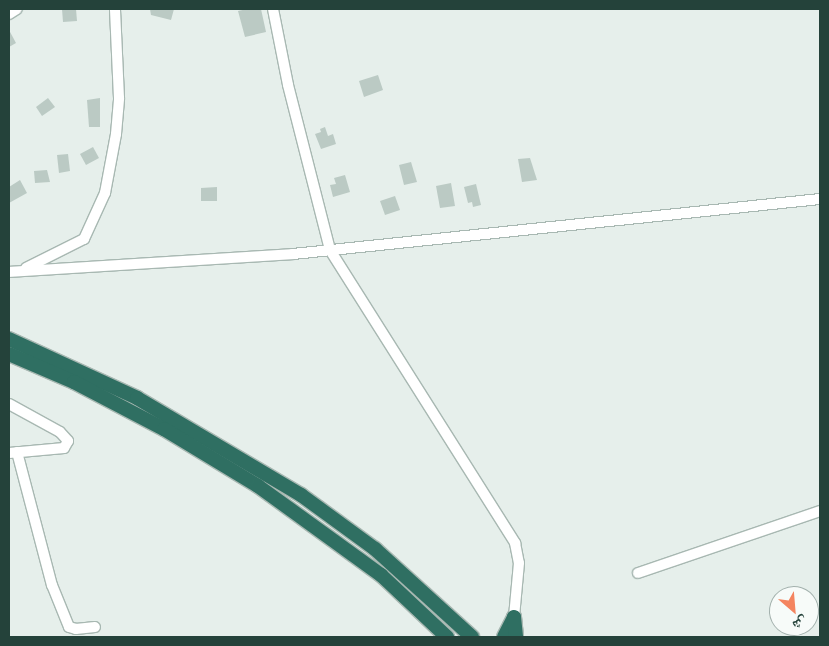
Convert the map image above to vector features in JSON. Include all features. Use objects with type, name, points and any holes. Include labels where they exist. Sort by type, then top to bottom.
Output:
[{"type":"highway","points":[[9,339],[137,398],[301,494],[376,549],[472,637]]},
{"type":"highway","points":[[9,354],[74,382],[156,424],[258,486],[381,575],[447,637]]},
{"type":"highway","points":[[504,637],[514,617]]},
{"type":"highway","points":[[514,617],[516,637]]},
{"type":"highway","points":[[459,625],[482,637]]},
{"type":"street","points":[[9,14],[17,9]]},
{"type":"street","points":[[22,270],[84,239],[105,193],[116,134],[118,98],[115,9]]},
{"type":"street","points":[[273,9],[288,85],[330,250],[515,543],[519,562],[514,617]]},
{"type":"street","points":[[9,272],[293,254],[820,199]]},
{"type":"street","points":[[9,404],[60,432],[68,441],[64,448],[13,453],[52,585],[69,627],[76,629],[95,627]]},
{"type":"street","points":[[638,573],[820,511]]},
{"type":"building","points":[[62,9],[76,9],[77,21],[63,22]]},
{"type":"building","points":[[150,9],[174,9],[171,20],[151,15]]},
{"type":"building","points":[[261,9],[266,32],[245,37],[238,11]]},
{"type":"building","points":[[9,30],[16,43],[9,47]]},
{"type":"building","points":[[378,75],[383,90],[364,97],[359,81]]},
{"type":"building","points":[[48,98],[55,107],[42,116],[36,107]]},
{"type":"building","points":[[100,98],[100,127],[89,127],[87,100]]},
{"type":"building","points":[[325,127],[328,136],[333,134],[336,144],[321,149],[315,134],[321,132],[320,129]]},
{"type":"building","points":[[93,147],[99,158],[86,165],[80,154]]},
{"type":"building","points":[[68,154],[70,171],[59,173],[57,155]]},
{"type":"building","points":[[530,158],[537,180],[522,182],[518,159]]},
{"type":"building","points":[[411,162],[417,182],[404,185],[399,165]]},
{"type":"building","points":[[47,170],[50,182],[35,183],[34,171]]},
{"type":"building","points":[[345,175],[350,192],[333,197],[330,185],[336,184],[334,178]]},
{"type":"building","points":[[20,180],[27,193],[9,203],[9,187]]},
{"type":"building","points":[[451,183],[455,206],[440,208],[436,186]]},
{"type":"building","points":[[476,184],[481,205],[473,207],[472,202],[468,203],[464,187]]},
{"type":"building","points":[[217,187],[217,201],[201,201],[201,188]]},
{"type":"building","points":[[395,196],[400,210],[385,215],[380,201]]}]
